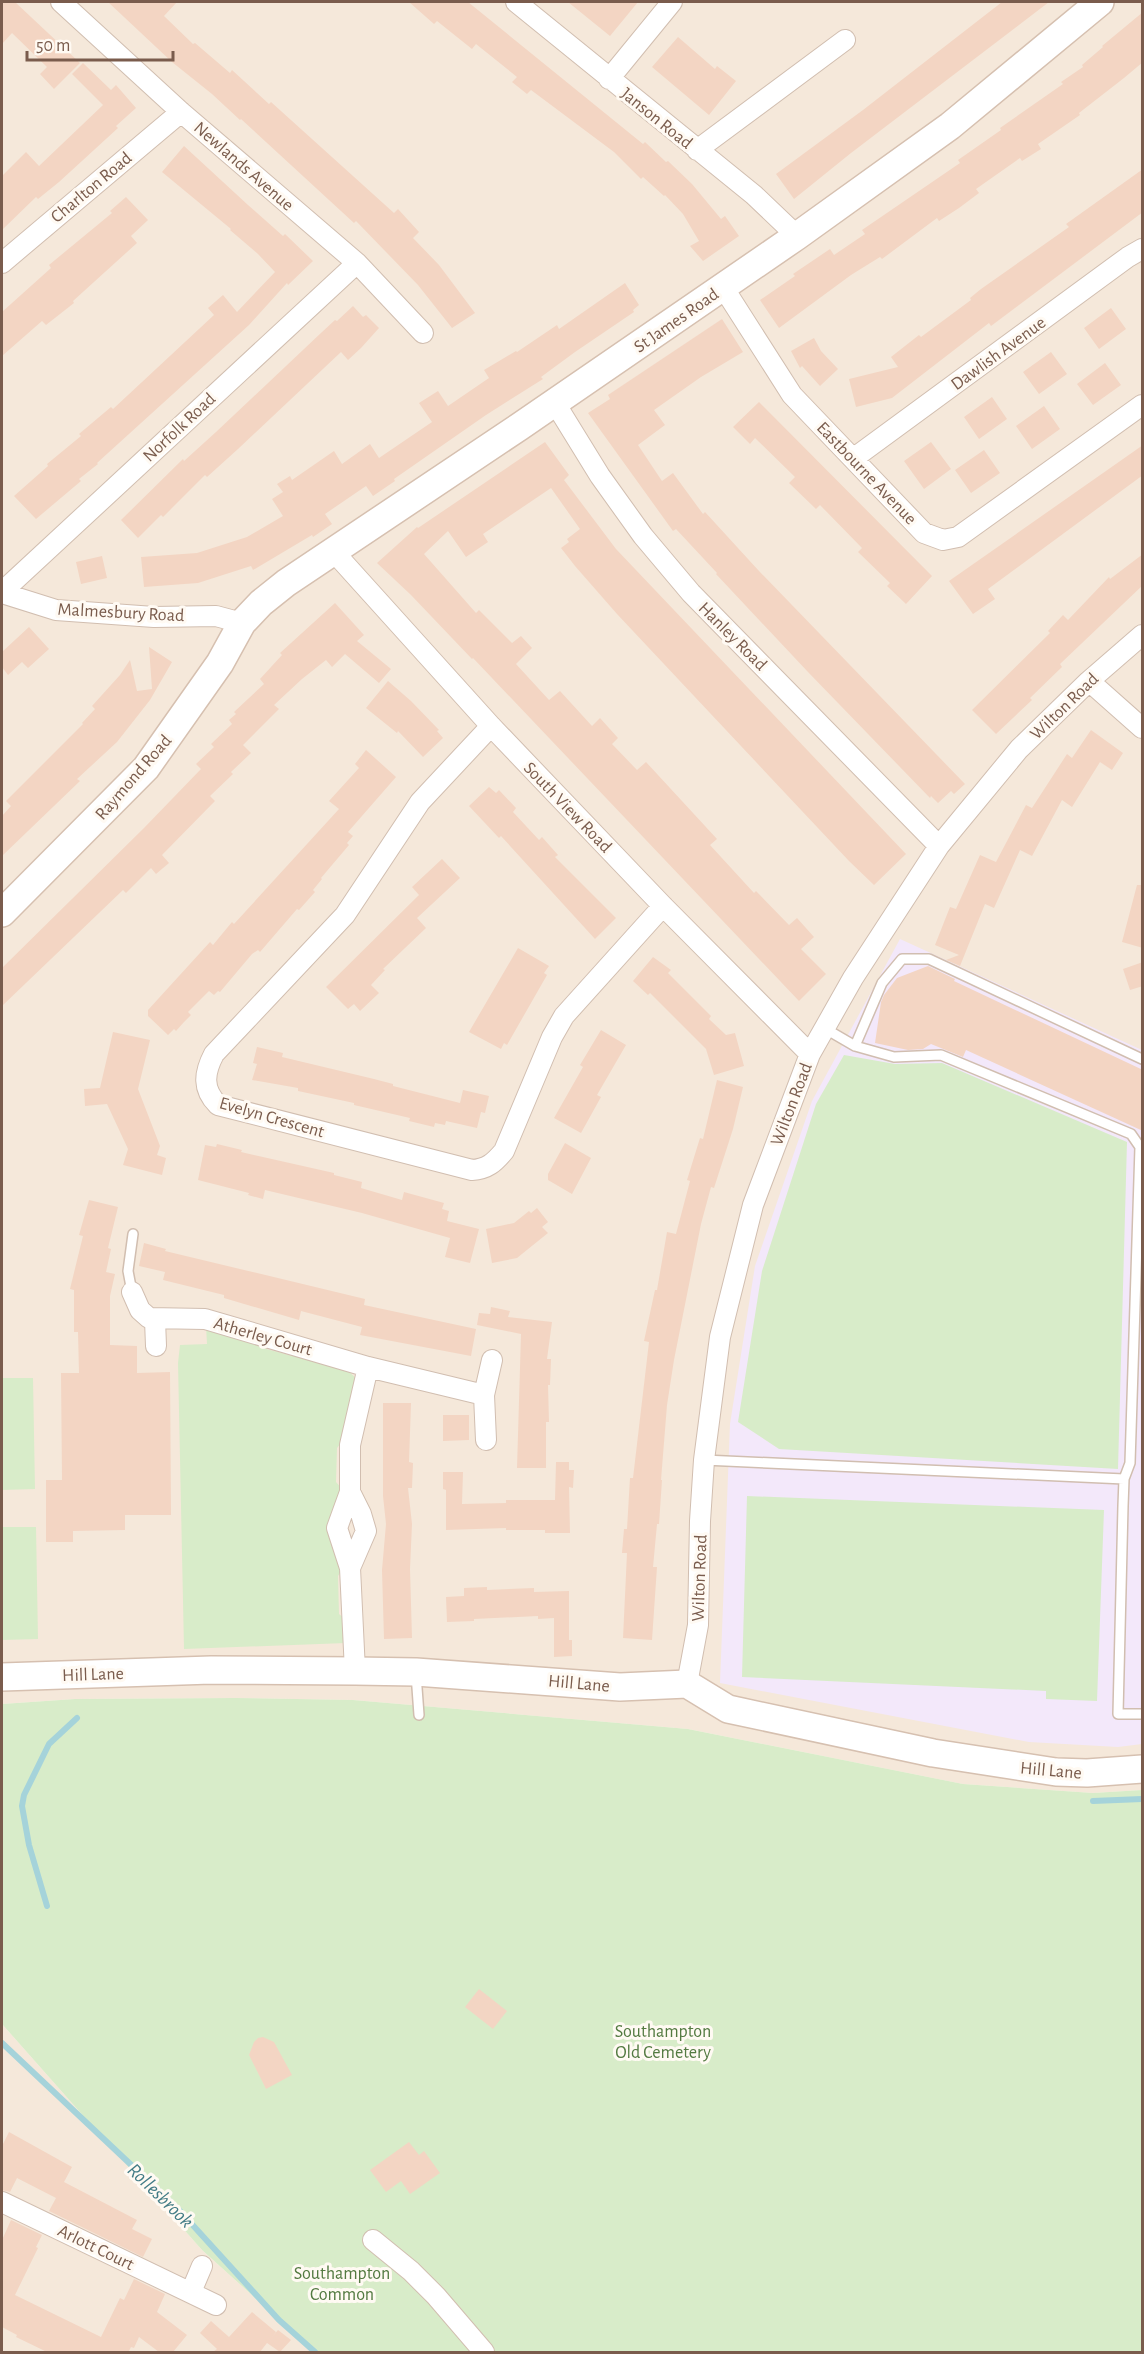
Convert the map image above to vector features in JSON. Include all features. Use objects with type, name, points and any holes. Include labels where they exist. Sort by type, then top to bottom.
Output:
[{"type":"street","name":"Newlands Avenue","points":[[61,2],[181,112],[357,262],[423,333]]},
{"type":"street","name":"Janson Road","points":[[516,2],[754,195],[797,236]]},
{"type":"street","points":[[609,79],[672,2]]},
{"type":"street","name":"St James Road","points":[[242,623],[261,603],[286,583],[723,287],[950,126],[1100,2]]},
{"type":"street","points":[[698,150],[845,40]]},
{"type":"street","name":"Charlton Road","points":[[2,263],[181,112]]},
{"type":"street","name":"Dawlish Avenue","points":[[854,458],[1128,257],[1143,249]]},
{"type":"street","name":"Norfolk Road","points":[[2,592],[357,262]]},
{"type":"street","name":"Eastbourne Avenue","points":[[723,287],[792,395],[924,533],[943,540],[958,537],[1143,405]]},
{"type":"street","name":"Hanley Road","points":[[555,402],[600,476],[637,528],[691,593],[939,846]]},
{"type":"street","name":"South View Road","points":[[334,552],[491,726],[663,906],[810,1054]]},
{"type":"street","name":"Malmesbury Road","points":[[2,592],[56,610],[154,617],[209,616],[242,623]]},
{"type":"street","name":"Raymond Road","points":[[2,913],[146,768],[220,663],[242,623]]},
{"type":"street","name":"Wilton Road","points":[[687,1684],[698,1625],[704,1460],[720,1337],[753,1205],[810,1054],[853,978],[939,846],[1019,749],[1089,681],[1143,635]]},
{"type":"street","points":[[1089,681],[1143,728]]},
{"type":"street","name":"Evelyn Crescent","points":[[491,726],[420,802],[345,915],[214,1054],[208,1066],[205,1082],[209,1096],[218,1105],[472,1170],[484,1169],[495,1162],[504,1151],[552,1037],[564,1016],[663,906]]},
{"type":"street","points":[[132,1292],[140,1310],[155,1320],[156,1346]]},
{"type":"street","name":"Atherley Court","points":[[155,1320],[205,1319],[368,1367],[484,1395]]},
{"type":"street","points":[[486,1440],[484,1395],[492,1360]]},
{"type":"street","points":[[355,1671],[350,1568],[337,1528],[350,1492],[350,1445],[368,1367]]},
{"type":"street","points":[[350,1492],[361,1514],[366,1531],[350,1568]]},
{"type":"street","name":"Hill Lane","points":[[2,1677],[211,1670],[355,1671],[416,1672],[620,1687],[687,1684],[714,1702],[749,1715],[933,1753],[1056,1772],[1087,1773],[1143,1769]]},
{"type":"street","name":"Arlott Court","points":[[2,2202],[216,2305]]},
{"type":"street","points":[[373,2240],[428,2287],[484,2352]]},
{"type":"street","points":[[190,2292],[202,2266]]},
{"type":"lane","points":[[855,1046],[882,983],[902,959],[929,959],[1143,1059]]},
{"type":"lane","points":[[824,1028],[855,1046],[894,1057],[941,1055],[1131,1134],[1140,1147],[1130,1463],[1124,1479],[1118,1714],[1143,1714]]},
{"type":"lane","points":[[132,1292],[128,1271],[133,1234]]},
{"type":"lane","points":[[704,1460],[1124,1479]]},
{"type":"lane","points":[[416,1672],[419,1715]]},
{"type":"shaded area","points":[[2,2],[1142,2],[1142,1790],[1093,1793],[963,1784],[688,1729],[353,1700],[75,1699],[2,1704]]},
{"type":"shaded area","points":[[900,939],[1142,1050],[1142,1744],[1118,1747],[1029,1742],[720,1683],[730,1424],[755,1266],[812,1101]]},
{"type":"shaded area","points":[[2,2024],[202,2250],[315,2352],[2,2352]]},
{"type":"green space","points":[[844,1055],[895,1064],[942,1063],[1127,1142],[1118,1469],[779,1449],[738,1422],[762,1271],[816,1104]]},
{"type":"green space","points":[[206,1326],[253,1338],[259,1347],[292,1356],[302,1353],[348,1371],[356,1378],[345,1438],[337,1448],[336,1482],[344,1491],[345,1565],[338,1576],[339,1614],[345,1619],[346,1643],[184,1649],[178,1363],[180,1345],[207,1344]]},
{"type":"green space","points":[[2,1378],[33,1378],[35,1489],[2,1490]]},
{"type":"green space","points":[[747,1496],[1104,1510],[1097,1701],[1046,1699],[1046,1691],[742,1677]]},
{"type":"green space","points":[[2,1527],[36,1527],[38,1639],[2,1640]]},
{"type":"green space","name":"Southampton Old Cemetery","points":[[75,1699],[353,1700],[688,1729],[963,1784],[1093,1793],[1142,1790],[1142,2352],[315,2352],[202,2250],[2,2024],[2,1704]]},
{"type":"building","points":[[2,2],[15,2],[80,63],[54,89],[40,74],[47,67],[12,33],[2,44]]},
{"type":"building","points":[[108,2],[177,2],[164,16],[193,44],[195,43],[230,73],[232,70],[269,104],[271,102],[394,213],[398,209],[419,232],[413,238],[439,265],[475,313],[452,328],[418,285],[356,221],[354,223],[241,119],[172,62]]},
{"type":"building","points":[[409,2],[468,2],[643,144],[645,142],[666,162],[668,161],[692,184],[721,219],[725,216],[739,236],[703,261],[690,246],[699,241],[683,214],[665,195],[643,177],[641,179],[614,152],[531,90],[527,94],[512,82],[517,77],[476,44],[472,49],[437,21],[434,24]]},
{"type":"building","points":[[568,2],[638,2],[610,36]]},
{"type":"building","points":[[1002,2],[1049,2],[794,199],[776,174]]},
{"type":"building","points":[[1143,12],[1143,62],[1079,113],[1080,115],[1038,144],[1041,149],[1022,161],[1020,158],[976,189],[979,193],[959,208],[939,221],[937,218],[882,259],[880,257],[851,275],[779,328],[760,300],[830,249],[834,255],[865,234],[862,230],[960,163],[958,160],[1063,84],[1061,82],[1083,67],[1082,65],[1102,46]]},
{"type":"building","points":[[678,37],[715,69],[717,66],[736,81],[709,115],[652,67]]},
{"type":"building","points":[[83,63],[111,90],[116,85],[136,108],[116,126],[118,128],[59,182],[38,199],[36,197],[2,230],[2,176],[26,152],[39,166],[103,105],[72,74]]},
{"type":"building","points":[[184,146],[313,261],[288,285],[287,283],[249,325],[79,479],[81,481],[36,519],[14,496],[48,466],[47,464],[81,436],[79,434],[111,407],[113,409],[214,315],[208,308],[223,295],[237,312],[275,272],[231,229],[162,172]]},
{"type":"building","points":[[1143,169],[1143,212],[991,326],[989,323],[892,398],[856,407],[849,379],[898,367],[891,357],[971,300],[970,298],[981,289],[1069,227],[1066,224]]},
{"type":"building","points":[[126,197],[148,220],[131,236],[137,243],[73,301],[74,303],[46,325],[42,321],[2,356],[2,312],[51,268],[49,265],[112,213],[110,211]]},
{"type":"building","points":[[625,283],[639,305],[633,310],[634,312],[541,377],[543,379],[486,415],[373,496],[366,486],[325,514],[332,524],[313,537],[312,535],[253,570],[251,566],[198,583],[144,587],[141,557],[197,553],[247,537],[283,516],[272,499],[283,492],[277,484],[290,476],[292,480],[334,451],[342,464],[370,444],[379,458],[432,422],[419,403],[438,391],[448,406],[489,378],[484,370],[517,352],[557,325],[559,329]]},
{"type":"building","points":[[353,306],[363,317],[366,315],[379,328],[361,348],[348,360],[341,352],[238,449],[207,477],[205,475],[163,517],[161,515],[138,538],[121,520],[183,459],[184,461],[335,320],[337,321]]},
{"type":"building","points":[[1111,308],[1126,329],[1099,349],[1084,328]]},
{"type":"building","points":[[722,319],[743,352],[701,377],[654,410],[665,425],[638,445],[662,481],[673,473],[703,514],[705,512],[965,784],[954,794],[951,791],[938,803],[931,796],[930,798],[808,672],[676,529],[673,531],[588,413],[610,399],[608,395]]},
{"type":"building","points":[[814,338],[821,351],[838,369],[820,386],[802,366],[800,368],[791,351]]},
{"type":"building","points":[[1051,352],[1067,374],[1039,394],[1023,372]]},
{"type":"building","points":[[1105,363],[1121,385],[1093,405],[1077,384]]},
{"type":"building","points":[[992,397],[1007,419],[979,439],[964,417]]},
{"type":"building","points":[[759,402],[932,576],[906,604],[887,586],[890,583],[858,552],[862,548],[820,505],[816,509],[789,483],[795,477],[755,438],[750,444],[733,427]]},
{"type":"building","points":[[1044,406],[1060,429],[1032,449],[1016,426]]},
{"type":"building","points":[[545,442],[569,475],[564,480],[616,549],[906,854],[874,885],[849,861],[617,614],[575,566],[561,548],[569,542],[567,539],[580,529],[551,488],[483,534],[488,542],[466,557],[448,531],[424,554],[476,613],[479,610],[512,643],[521,636],[532,648],[516,664],[549,700],[560,691],[592,726],[600,718],[618,738],[612,744],[637,770],[646,762],[717,839],[710,845],[754,893],[756,891],[789,925],[797,918],[814,937],[801,949],[826,974],[799,1001],[473,658],[377,563],[417,527]]},
{"type":"building","points":[[931,442],[951,469],[924,489],[904,461]]},
{"type":"building","points":[[1143,445],[1143,475],[988,589],[995,599],[973,614],[949,581]]},
{"type":"building","points":[[984,450],[1000,473],[971,493],[955,470]]},
{"type":"building","points":[[1143,554],[1143,585],[1060,664],[1062,667],[1030,698],[1032,700],[996,734],[972,710],[1050,633],[1048,631],[1063,615],[1068,620],[1109,577],[1110,579]]},
{"type":"building","points":[[102,556],[107,578],[81,584],[76,562]]},
{"type":"building","points":[[335,603],[364,635],[357,641],[391,669],[379,683],[345,654],[332,667],[326,660],[302,679],[274,705],[279,709],[243,745],[251,753],[210,796],[215,801],[162,855],[169,863],[156,874],[151,868],[126,893],[123,890],[2,1006],[2,968],[201,769],[196,764],[214,747],[211,744],[232,724],[229,720],[236,714],[234,712],[264,684],[260,679],[282,655],[280,653]]},
{"type":"building","points":[[29,627],[49,649],[28,668],[22,662],[8,675],[2,667],[2,652]]},
{"type":"building","points":[[149,647],[172,662],[150,700],[117,742],[77,779],[80,781],[2,856],[2,816],[11,806],[6,801],[83,724],[95,709],[92,706],[120,675],[130,660],[137,691],[152,689]]},
{"type":"building","points":[[388,681],[439,730],[437,731],[443,738],[423,757],[398,731],[397,733],[366,708]]},
{"type":"building","points":[[1091,730],[1123,753],[1112,770],[1100,762],[1072,807],[1062,800],[1032,856],[1020,850],[994,908],[985,904],[960,966],[946,960],[959,955],[935,945],[950,907],[956,909],[980,855],[996,862],[1026,805],[1032,808],[1067,754],[1072,758]]},
{"type":"building","points":[[366,750],[396,777],[348,832],[353,836],[347,843],[349,845],[321,878],[313,890],[315,892],[260,952],[258,950],[252,954],[220,992],[214,995],[209,991],[188,1012],[191,1015],[176,1031],[174,1029],[168,1035],[148,1016],[148,1010],[210,942],[213,945],[232,922],[234,924],[339,809],[329,801],[359,768],[355,764]]},
{"type":"building","points":[[489,787],[496,793],[499,790],[516,808],[513,812],[539,840],[542,837],[558,855],[555,857],[616,918],[595,939],[501,836],[499,838],[469,806]]},
{"type":"building","points":[[442,859],[460,878],[417,918],[426,928],[383,969],[385,970],[371,985],[379,993],[360,1011],[354,1004],[348,1009],[326,987],[419,895],[412,887]]},
{"type":"building","points":[[1137,885],[1143,885],[1143,948],[1122,942]]},
{"type":"building","points":[[518,948],[549,966],[544,973],[547,975],[507,1045],[504,1043],[501,1049],[469,1032]]},
{"type":"building","points":[[653,957],[671,970],[668,973],[711,1016],[709,1019],[726,1035],[735,1033],[744,1066],[714,1075],[706,1049],[650,993],[648,995],[633,981]]},
{"type":"building","points":[[1143,962],[1143,986],[1130,990],[1123,969]]},
{"type":"building","points":[[928,966],[955,979],[954,981],[1143,1070],[1143,1131],[966,1050],[963,1057],[931,1044],[923,1049],[908,1050],[875,1043],[884,995],[897,978]]},
{"type":"building","points":[[601,1030],[626,1045],[597,1095],[601,1097],[581,1133],[554,1118],[583,1067],[580,1065]]},
{"type":"building","points":[[113,1032],[150,1040],[138,1089],[160,1146],[157,1155],[166,1158],[162,1175],[123,1165],[128,1149],[107,1104],[85,1106],[84,1089],[100,1088]]},
{"type":"building","points":[[257,1047],[283,1053],[282,1057],[460,1103],[463,1090],[489,1096],[485,1113],[481,1112],[477,1128],[446,1121],[445,1125],[435,1123],[434,1127],[409,1121],[410,1118],[354,1105],[354,1103],[298,1091],[298,1088],[252,1080],[257,1064],[253,1063]]},
{"type":"building","points":[[717,1080],[743,1087],[733,1129],[714,1188],[711,1187],[701,1224],[674,1360],[667,1405],[659,1524],[657,1524],[653,1567],[657,1567],[652,1640],[623,1638],[627,1553],[622,1553],[624,1529],[627,1529],[630,1478],[633,1478],[649,1342],[644,1341],[655,1290],[657,1290],[667,1232],[676,1234],[690,1181],[687,1180],[700,1138],[703,1139]]},
{"type":"building","points":[[565,1143],[591,1158],[572,1194],[548,1180],[548,1174]]},
{"type":"building","points":[[217,1144],[242,1150],[241,1152],[334,1173],[334,1175],[362,1182],[361,1188],[402,1200],[404,1192],[444,1203],[442,1209],[449,1211],[447,1221],[479,1229],[470,1263],[445,1257],[450,1238],[362,1213],[265,1190],[263,1199],[248,1195],[249,1193],[198,1180],[205,1145],[216,1147]]},
{"type":"building","points":[[89,1200],[118,1207],[108,1248],[111,1249],[106,1272],[115,1274],[110,1296],[110,1345],[137,1346],[137,1373],[170,1372],[171,1515],[125,1515],[125,1530],[73,1531],[73,1542],[46,1542],[46,1480],[62,1480],[61,1373],[79,1373],[78,1332],[74,1332],[74,1290],[70,1289],[83,1236],[79,1235]]},
{"type":"building","points":[[537,1208],[548,1222],[542,1227],[548,1233],[517,1258],[492,1263],[486,1229],[514,1223],[529,1211],[531,1213]]},
{"type":"building","points":[[144,1243],[166,1249],[165,1251],[365,1299],[364,1305],[476,1329],[471,1356],[360,1335],[362,1327],[301,1311],[299,1320],[224,1298],[224,1295],[163,1280],[165,1272],[139,1266]]},
{"type":"building","points":[[491,1307],[510,1311],[508,1317],[552,1322],[547,1359],[551,1359],[550,1385],[548,1385],[549,1422],[546,1422],[546,1468],[517,1468],[521,1334],[477,1325],[479,1313],[490,1314]]},
{"type":"building","points":[[383,1403],[411,1403],[409,1462],[413,1463],[412,1488],[408,1488],[412,1524],[410,1569],[412,1638],[384,1639],[382,1570],[386,1524],[383,1496]]},
{"type":"building","points":[[443,1415],[469,1415],[469,1440],[443,1441]]},
{"type":"building","points":[[556,1462],[569,1462],[569,1470],[574,1470],[573,1488],[569,1487],[570,1533],[545,1533],[545,1530],[506,1530],[506,1528],[446,1530],[446,1490],[443,1489],[443,1472],[463,1472],[462,1504],[506,1503],[506,1500],[555,1500]]},
{"type":"building","points":[[487,1587],[487,1590],[534,1588],[534,1592],[569,1591],[569,1640],[572,1640],[572,1656],[554,1657],[554,1618],[538,1619],[538,1616],[447,1622],[446,1597],[464,1596],[464,1588]]},
{"type":"building","points":[[479,1989],[507,2011],[493,2029],[465,2007]]},
{"type":"building","points":[[263,2037],[274,2042],[292,2075],[266,2089],[249,2055],[254,2042]]},
{"type":"building","points":[[9,2132],[72,2167],[64,2182],[137,2220],[132,2229],[152,2239],[143,2257],[49,2211],[56,2198],[17,2178],[10,2192],[2,2190],[2,2146]]},
{"type":"building","points":[[409,2142],[419,2155],[424,2151],[440,2173],[410,2194],[401,2181],[386,2192],[370,2170]]},
{"type":"building","points":[[11,2220],[42,2235],[15,2295],[101,2337],[120,2298],[124,2300],[134,2279],[165,2294],[157,2312],[187,2335],[173,2352],[159,2352],[139,2337],[134,2348],[131,2347],[129,2351],[133,2352],[47,2352],[16,2337],[17,2335],[2,2327],[2,2240]]},
{"type":"building","points":[[252,2312],[276,2332],[272,2337],[278,2330],[291,2340],[280,2352],[267,2343],[260,2352],[213,2352],[217,2349],[200,2333],[211,2321],[229,2337]]},
{"type":"waterway","points":[[47,1906],[29,1845],[22,1806],[24,1795],[49,1744],[77,1718]]},
{"type":"waterway","points":[[1093,1801],[1142,1799]]},
{"type":"waterway","name":"Rollesbrook","points":[[2,2043],[179,2210],[279,2320],[315,2352]]},
{"type":"park label","name":"Southampton Common","points":[[342,2283]]}]
